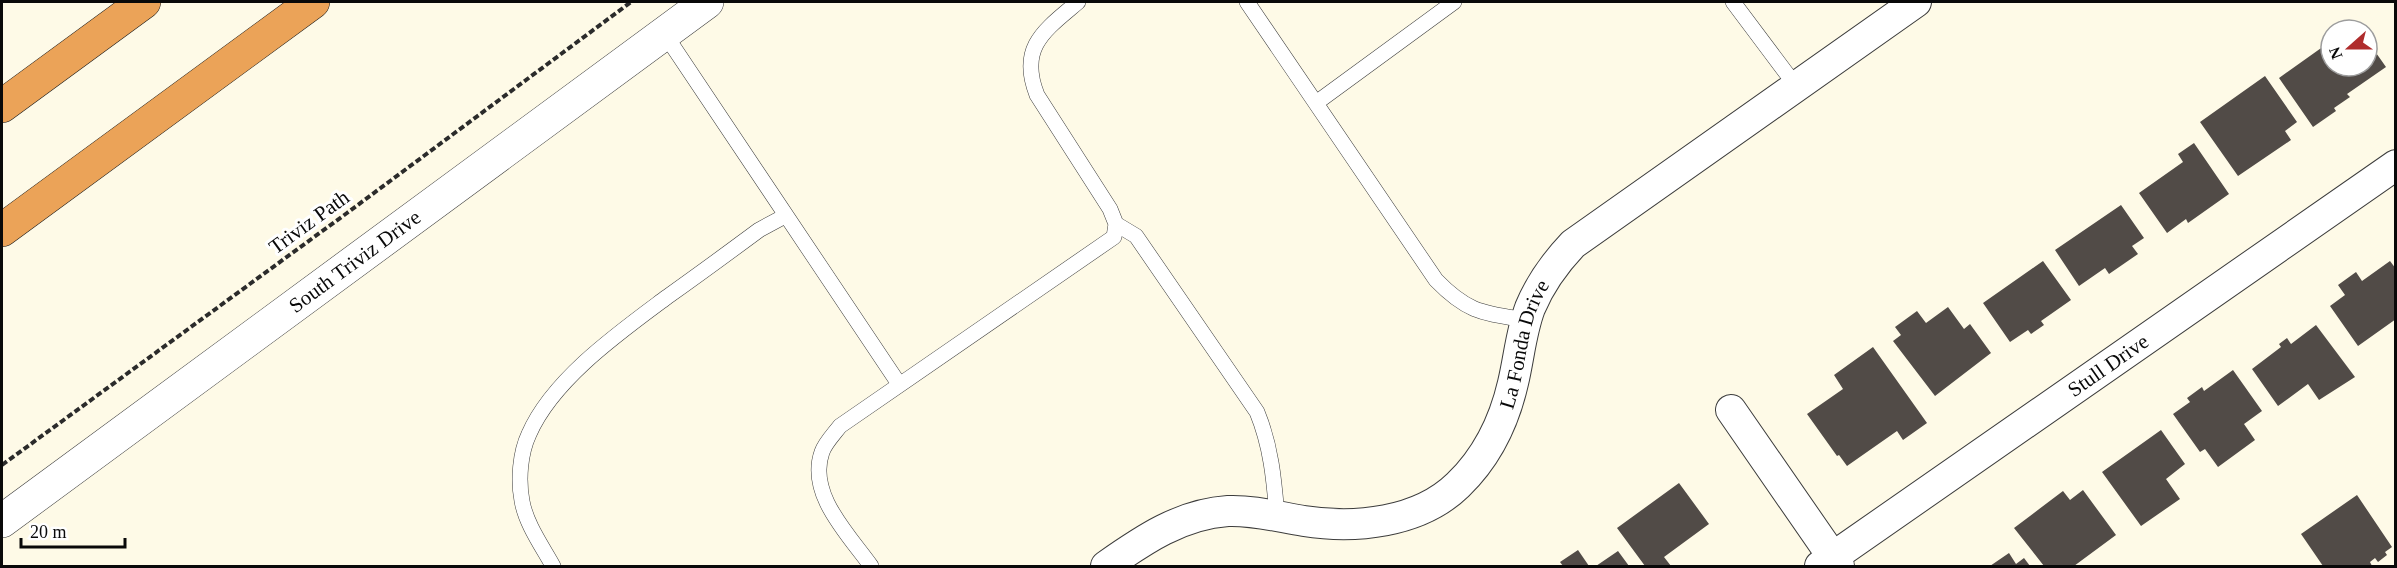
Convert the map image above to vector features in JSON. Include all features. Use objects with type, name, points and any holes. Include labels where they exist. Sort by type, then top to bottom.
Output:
[{"type":"highway","points":[[2,106],[144,2]]},
{"type":"highway","points":[[2,230],[313,2]]},
{"type":"street","name":"South Triviz Drive","points":[[2,521],[707,2]]},
{"type":"street","name":"La Fonda Drive","points":[[1106,567],[1141,542],[1183,520],[1228,511],[1252,512],[1327,524],[1352,525],[1377,522],[1401,517],[1424,507],[1458,486],[1477,465],[1492,443],[1510,398],[1527,320],[1542,284],[1556,262],[1573,244],[1916,2]]},
{"type":"street","name":"Stull Drive","points":[[1830,564],[2396,165]]},
{"type":"street","points":[[1731,410],[1830,564]]},
{"type":"lane","points":[[871,567],[826,503],[821,486],[819,469],[822,452],[840,426],[1111,241],[1116,224],[1110,209],[1037,95],[1032,83],[1033,49],[1042,32],[1078,2]]},
{"type":"lane","points":[[1247,2],[1436,280],[1454,299],[1466,306],[1485,313],[1527,320]]},
{"type":"lane","points":[[1316,103],[1454,2]]},
{"type":"lane","points":[[1733,2],[1796,86]]},
{"type":"lane","points":[[664,33],[899,384]]},
{"type":"lane","points":[[553,567],[522,502],[520,481],[523,450],[529,432],[556,392],[611,339],[759,230],[785,216]]},
{"type":"lane","points":[[1116,224],[1128,229],[1136,236],[1257,412],[1272,458],[1277,516]]},
{"type":"path","name":"Triviz Path","points":[[2,465],[631,2]]},
{"type":"building","points":[[2319,50],[2319,78],[2370,78],[2347,94],[2350,97],[2334,108],[2336,111],[2313,127],[2279,78]]},
{"type":"building","points":[[2379,57],[2386,67],[2379,72]]},
{"type":"building","points":[[2265,76],[2297,122],[2285,131],[2291,140],[2238,176],[2200,122]]},
{"type":"building","points":[[2194,143],[2229,194],[2188,223],[2186,219],[2167,233],[2139,193],[2183,162],[2178,154]]},
{"type":"building","points":[[2121,205],[2144,238],[2132,246],[2138,254],[2109,274],[2105,268],[2079,286],[2055,250]]},
{"type":"building","points":[[2043,261],[2071,300],[2041,321],[2044,325],[2031,334],[2028,330],[2010,342],[1983,303]]},
{"type":"building","points":[[2390,261],[2396,269],[2396,319],[2358,346],[2330,306],[2345,295],[2338,285],[2356,272],[2362,281]]},
{"type":"building","points":[[1948,307],[1964,329],[1970,324],[1991,353],[1935,396],[1893,341],[1901,335],[1895,327],[1917,311],[1926,323]]},
{"type":"building","points":[[2316,325],[2355,377],[2319,400],[2308,384],[2278,406],[2252,369],[2281,347],[2279,344],[2287,338],[2291,344]]},
{"type":"building","points":[[1873,347],[1927,423],[1903,440],[1897,431],[1847,466],[1839,455],[1837,456],[1807,414],[1843,389],[1834,375]]},
{"type":"building","points":[[2233,370],[2262,411],[2244,424],[2255,440],[2218,467],[2205,449],[2200,452],[2173,414],[2190,402],[2187,398],[2202,387],[2204,391]]},
{"type":"building","points":[[2161,430],[2185,464],[2166,479],[2180,499],[2141,526],[2102,472]]},
{"type":"building","points":[[1679,483],[1709,524],[1664,557],[1671,566],[1645,566],[1617,528]]},
{"type":"building","points":[[2083,490],[2116,535],[2074,566],[2044,566],[2014,528],[2063,491],[2070,500]]},
{"type":"building","points":[[2357,495],[2392,547],[2385,552],[2387,555],[2378,562],[2375,558],[2370,562],[2372,566],[2323,566],[2301,534]]},
{"type":"building","points":[[1578,550],[1589,566],[1563,566],[1560,562]]},
{"type":"building","points":[[1618,551],[1629,566],[1596,566]]},
{"type":"building","points":[[2009,553],[2016,564],[2024,558],[2030,566],[1990,566]]}]
